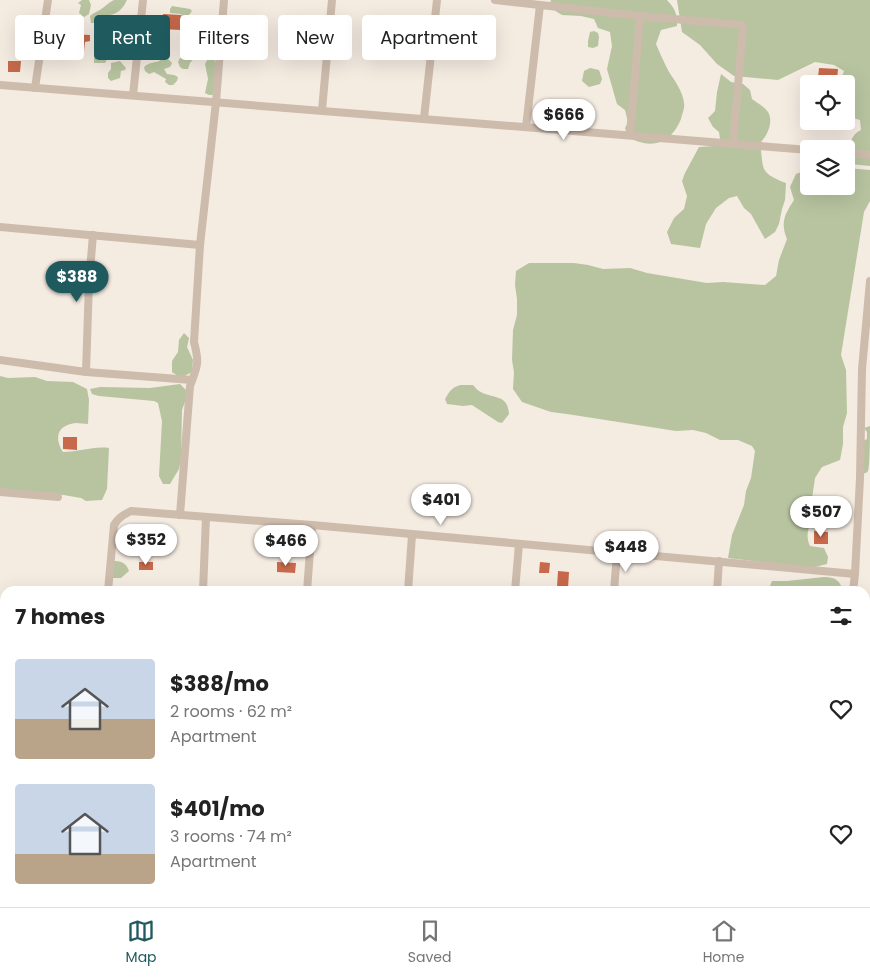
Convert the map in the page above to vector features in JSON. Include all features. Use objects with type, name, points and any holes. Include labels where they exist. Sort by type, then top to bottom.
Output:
[{"type":"street","points":[[35,88],[48,0]]},
{"type":"street","points":[[133,95],[143,0]]},
{"type":"street","points":[[180,515],[190,386],[197,370],[198,358],[194,342],[200,245],[216,102],[224,0]]},
{"type":"street","points":[[322,110],[332,0]]},
{"type":"street","points":[[424,118],[436,0]]},
{"type":"street","points":[[495,0],[742,25],[733,143]]},
{"type":"street","points":[[526,127],[540,5]]},
{"type":"street","points":[[630,135],[640,16]]},
{"type":"street","points":[[0,85],[800,149]]},
{"type":"street","points":[[855,154],[870,155]]},
{"type":"street","points":[[0,227],[200,245]]},
{"type":"street","points":[[86,372],[89,282],[93,235]]},
{"type":"street","points":[[854,586],[860,478],[862,369],[870,281]]},
{"type":"street","points":[[0,360],[86,372],[192,380]]},
{"type":"street","points":[[0,492],[58,497]]},
{"type":"street","points":[[108,586],[114,525],[122,515],[131,511],[312,525],[855,574]]},
{"type":"street","points":[[203,586],[206,517]]},
{"type":"street","points":[[307,586],[312,525]]},
{"type":"street","points":[[408,586],[412,535]]},
{"type":"street","points":[[516,586],[520,544]]},
{"type":"street","points":[[614,586],[616,553]]},
{"type":"street","points":[[716,586],[719,561]]},
{"type":"green space","points":[[82,0],[89,0],[91,5],[89,14],[84,17],[84,15],[79,13],[81,5],[78,3]]},
{"type":"green space","points":[[114,0],[127,0],[116,13],[94,15],[94,23],[91,23],[90,16]]},
{"type":"green space","points":[[551,0],[667,0],[675,12],[677,26],[661,30],[656,44],[667,69],[680,91],[684,105],[681,119],[672,134],[666,139],[652,144],[636,141],[628,137],[625,128],[628,122],[625,110],[617,104],[607,69],[612,46],[610,32],[598,28],[594,19],[562,15],[549,7]]},
{"type":"green space","points":[[677,0],[870,0],[870,166],[855,164],[855,140],[851,140],[861,130],[860,120],[855,119],[855,75],[842,75],[844,71],[834,65],[815,62],[778,80],[734,76],[717,64],[700,45],[682,32]]},
{"type":"green space","points":[[172,6],[192,11],[189,15],[181,15],[170,13]]},
{"type":"green space","points":[[590,32],[598,33],[598,46],[588,47]]},
{"type":"green space","points":[[180,58],[180,60],[193,60],[188,69],[180,67],[178,62]]},
{"type":"green space","points":[[94,60],[107,60],[105,63],[94,63]]},
{"type":"green space","points":[[169,60],[172,63],[170,67],[164,69],[167,74],[178,77],[173,85],[169,85],[165,82],[166,79],[154,72],[149,74],[145,71],[144,67],[158,61]]},
{"type":"green space","points":[[207,60],[214,60],[215,92],[212,95],[205,93],[208,79],[205,64]]},
{"type":"green space","points":[[120,61],[126,68],[121,71],[120,78],[111,81],[108,78],[108,73],[111,69],[111,63]]},
{"type":"green space","points":[[590,68],[599,70],[602,79],[600,84],[589,87],[582,81],[584,71]]},
{"type":"green space","points":[[721,74],[731,82],[743,84],[750,90],[752,99],[765,108],[770,116],[769,129],[760,143],[764,169],[771,176],[786,183],[785,200],[779,224],[775,232],[765,239],[751,214],[744,208],[737,196],[729,198],[716,208],[706,224],[700,248],[671,244],[667,232],[674,218],[684,209],[687,196],[682,181],[685,173],[699,147],[715,146],[720,139],[719,132],[713,127],[708,118],[715,111]]},
{"type":"green space","points":[[855,169],[870,170],[870,201],[864,212],[841,355],[846,370],[847,413],[843,427],[843,444],[840,460],[822,467],[815,478],[811,505],[818,514],[829,519],[831,527],[809,527],[808,535],[810,546],[824,548],[828,557],[827,564],[811,568],[728,558],[732,535],[744,505],[746,491],[751,478],[755,451],[752,446],[738,440],[720,440],[706,433],[693,430],[676,431],[551,412],[522,402],[513,389],[513,330],[517,315],[516,271],[529,263],[574,263],[603,269],[630,268],[647,273],[707,283],[723,282],[765,285],[776,276],[779,260],[787,239],[784,218],[794,200],[790,187],[796,174],[800,172],[800,195],[855,195]]},
{"type":"green space","points":[[184,333],[189,338],[187,347],[193,360],[192,372],[181,378],[172,372],[172,361],[178,352],[179,340]]},
{"type":"green space","points":[[0,376],[8,378],[35,377],[47,381],[73,382],[87,389],[89,400],[88,424],[76,423],[65,426],[61,429],[58,437],[63,452],[109,448],[107,489],[102,500],[86,501],[81,498],[52,493],[0,494]]},
{"type":"green space","points":[[180,384],[186,390],[186,399],[182,410],[181,459],[179,469],[170,484],[163,484],[159,476],[162,421],[158,403],[154,401],[99,396],[92,394],[90,389],[100,387],[150,388]]},
{"type":"green space","points":[[460,385],[473,385],[478,390],[502,400],[508,407],[509,414],[502,423],[472,405],[447,404],[445,399],[448,394]]},
{"type":"green space","points":[[870,426],[869,468],[867,473],[861,473],[861,442],[867,439],[867,432],[864,428]]},
{"type":"green space","points":[[112,561],[123,563],[129,571],[121,578],[112,578]]},
{"type":"green space","points":[[824,577],[836,580],[841,586],[770,586],[772,581]]},
{"type":"building","points":[[163,14],[181,15],[180,30],[170,29],[170,15]]},
{"type":"building","points":[[84,35],[90,35],[90,41],[85,42],[84,51]]},
{"type":"building","points":[[8,61],[21,61],[20,72],[8,72]]},
{"type":"building","points":[[819,68],[838,69],[837,75],[818,75]]},
{"type":"building","points":[[63,437],[77,437],[77,450],[63,449]]},
{"type":"building","points":[[823,503],[834,503],[833,514],[823,514]]},
{"type":"building","points":[[814,531],[828,532],[828,544],[814,544]]},
{"type":"building","points":[[139,562],[153,562],[153,570],[139,570]]},
{"type":"building","points":[[277,562],[296,563],[295,573],[277,572]]},
{"type":"building","points":[[540,562],[550,563],[549,573],[539,573]]},
{"type":"building","points":[[558,571],[569,572],[568,586],[557,586]]}]
